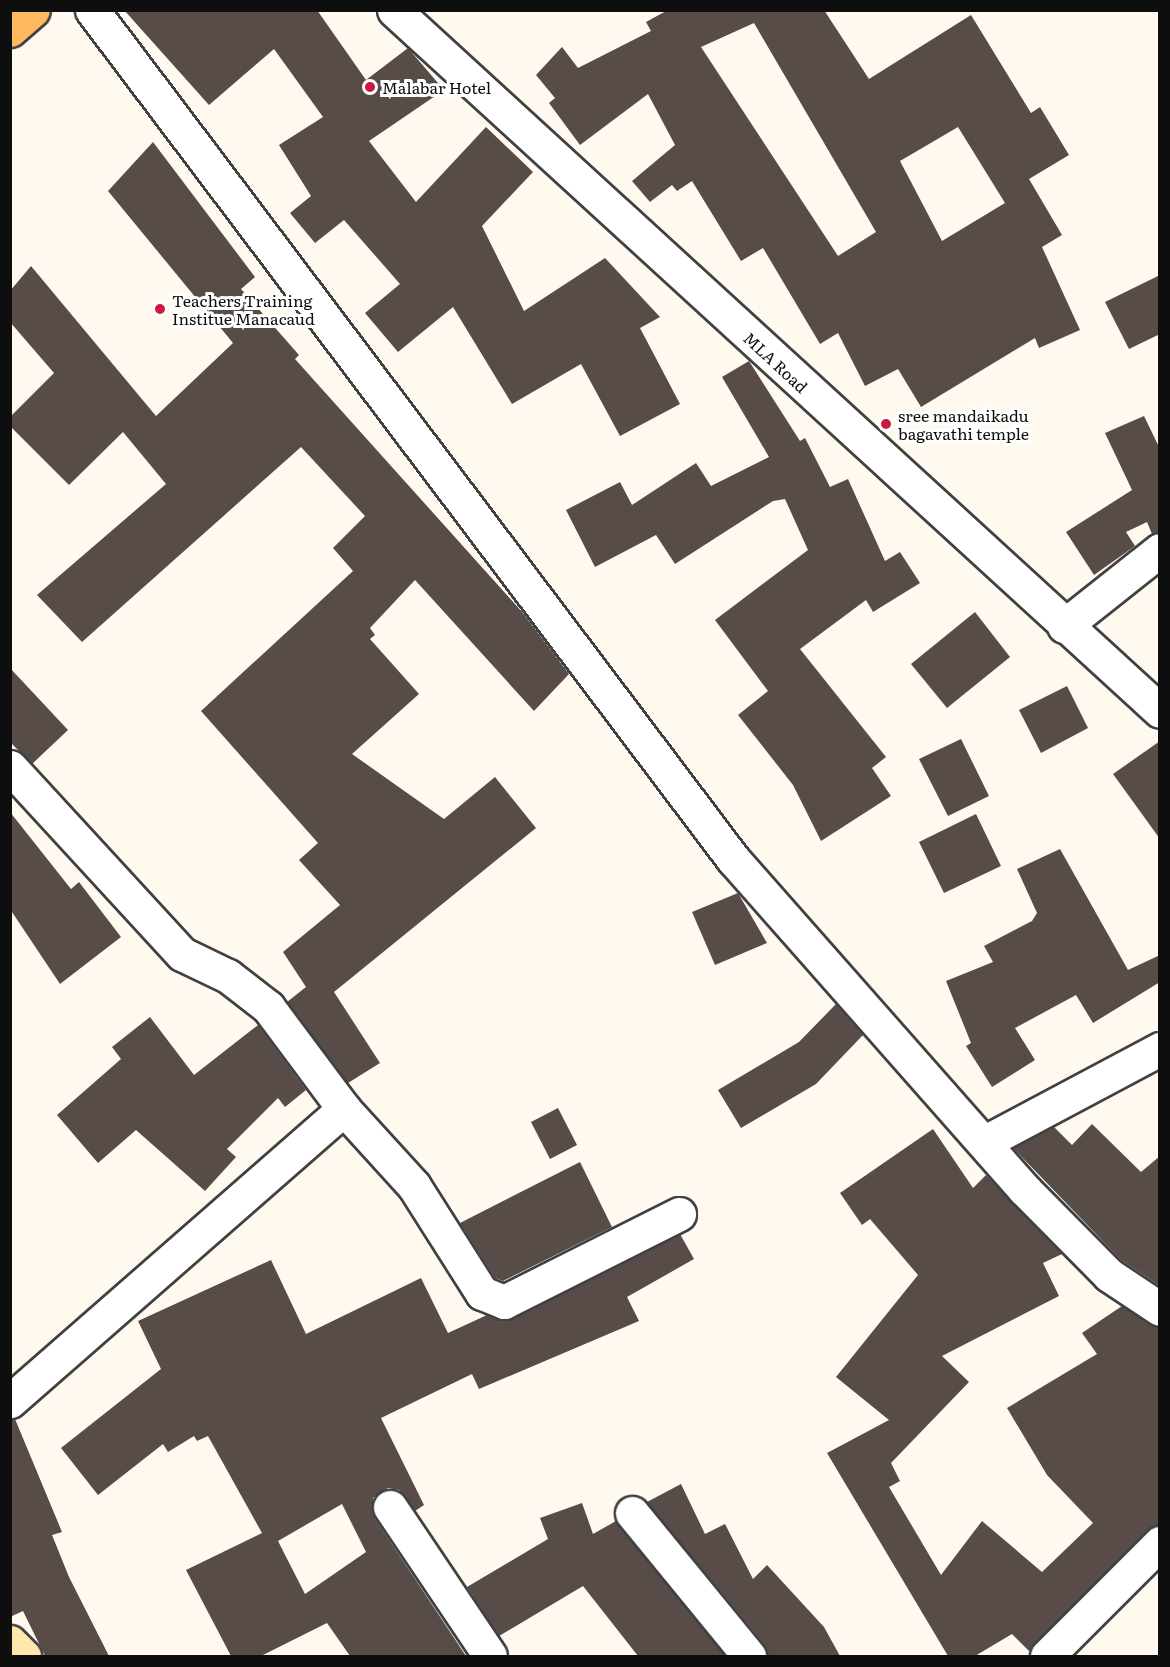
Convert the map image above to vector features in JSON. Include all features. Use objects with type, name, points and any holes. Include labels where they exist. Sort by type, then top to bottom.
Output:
[{"type":"main road","points":[[10,30],[33,10]]},
{"type":"main road","points":[[10,1642],[24,1656]]},
{"type":"street","points":[[92,10],[666,776],[895,1047],[1109,1275],[1160,1309]]},
{"type":"street","name":"MLA Road","points":[[394,10],[1064,626],[1160,711]]},
{"type":"street","points":[[1064,626],[1160,550]]},
{"type":"street","points":[[10,767],[182,954],[228,976],[268,1007],[344,1109],[414,1186],[482,1293],[504,1302],[679,1214]]},
{"type":"street","points":[[985,1142],[1160,1049]]},
{"type":"street","points":[[10,1401],[344,1109]]},
{"type":"street","points":[[390,1507],[490,1656]]},
{"type":"street","points":[[632,1513],[749,1656]]},
{"type":"street","points":[[1047,1656],[1160,1543]]},
{"type":"building","points":[[124,10],[317,10],[366,80],[408,48],[444,90],[369,141],[416,202],[486,127],[533,172],[482,226],[524,311],[605,258],[660,317],[640,328],[680,404],[620,436],[581,364],[512,404],[453,307],[398,352],[365,313],[400,284],[344,220],[315,243],[290,213],[311,196],[279,145],[323,117],[274,49],[209,105]]},
{"type":"building","points":[[668,10],[824,10],[869,79],[971,15],[1031,113],[1040,107],[1069,155],[1029,179],[1062,235],[1042,247],[1080,330],[1039,348],[1035,338],[921,407],[898,369],[865,386],[838,333],[820,344],[763,248],[741,261],[692,181],[677,191],[672,185],[650,202],[632,181],[675,145],[648,94],[580,145],[549,103],[555,98],[536,75],[562,47],[578,68],[651,31],[646,22]],"holes":[[[754,23],[876,232],[838,256],[701,47]],[[958,127],[1005,203],[942,241],[900,161]]]},
{"type":"building","points":[[153,142],[255,277],[241,289],[299,355],[295,359],[523,613],[569,674],[534,711],[415,580],[370,628],[375,635],[370,639],[419,694],[352,754],[444,819],[495,777],[536,828],[334,992],[380,1063],[348,1083],[287,1002],[306,987],[283,952],[340,905],[299,860],[318,843],[201,711],[353,571],[333,548],[365,516],[301,447],[82,642],[37,595],[166,484],[123,432],[69,485],[10,426],[10,417],[54,373],[10,322],[10,291],[31,266],[156,416],[233,343],[108,191]]},
{"type":"building","points":[[1160,275],[1160,334],[1129,349],[1105,302]]},
{"type":"building","points":[[749,361],[800,441],[805,438],[830,487],[848,479],[885,561],[900,552],[920,583],[873,612],[866,600],[800,649],[886,757],[872,768],[891,796],[821,841],[793,785],[738,715],[768,691],[715,620],[808,550],[785,499],[773,501],[675,564],[656,535],[595,567],[566,510],[620,482],[632,505],[696,463],[711,486],[769,457],[722,377]]},
{"type":"building","points":[[1144,416],[1160,449],[1160,532],[1152,534],[1147,522],[1126,532],[1135,546],[1094,575],[1066,532],[1132,490],[1105,433]]},
{"type":"building","points":[[975,612],[1010,657],[947,708],[911,664]]},
{"type":"building","points":[[10,668],[68,730],[32,764],[10,742]]},
{"type":"building","points":[[1067,686],[1088,728],[1041,753],[1019,710]]},
{"type":"building","points":[[961,739],[989,796],[948,816],[919,759]]},
{"type":"building","points":[[1160,741],[1160,839],[1113,774]]},
{"type":"building","points":[[10,812],[71,889],[79,882],[121,937],[60,984],[10,909]]},
{"type":"building","points":[[976,814],[1001,866],[944,893],[919,842]]},
{"type":"building","points":[[1060,849],[1128,970],[1160,955],[1160,982],[1093,1023],[1076,995],[1015,1028],[1035,1060],[992,1087],[966,1046],[971,1043],[946,981],[993,962],[984,946],[1032,921],[1037,913],[1017,869]]},
{"type":"building","points":[[738,893],[767,943],[715,965],[692,912]]},
{"type":"building","points":[[836,1004],[863,1035],[816,1084],[741,1128],[718,1090],[799,1042]]},
{"type":"building","points":[[150,1017],[194,1075],[258,1025],[306,1090],[285,1107],[278,1098],[227,1149],[236,1157],[205,1191],[136,1130],[98,1163],[57,1115],[121,1059],[112,1047]]},
{"type":"building","points":[[558,1108],[577,1145],[550,1159],[531,1122]]},
{"type":"building","points":[[1092,1124],[1141,1172],[1160,1156],[1160,1286],[1121,1260],[1013,1148],[1054,1127],[1072,1145]]},
{"type":"building","points":[[933,1129],[973,1188],[986,1175],[1062,1254],[1043,1263],[1059,1296],[942,1356],[969,1382],[891,1463],[900,1481],[889,1487],[941,1575],[982,1521],[1042,1572],[1093,1523],[1047,1475],[1007,1408],[1097,1354],[1082,1333],[1122,1306],[1160,1328],[1160,1525],[1147,1530],[1029,1651],[1012,1634],[975,1656],[948,1656],[827,1453],[889,1420],[836,1377],[918,1275],[870,1219],[862,1225],[840,1193]]},
{"type":"building","points":[[580,1162],[612,1227],[503,1281],[495,1278],[460,1223]]},
{"type":"building","points":[[680,1234],[694,1259],[627,1297],[639,1321],[479,1389],[472,1374],[381,1418],[424,1505],[415,1511],[399,1490],[388,1488],[373,1498],[374,1517],[466,1656],[350,1656],[327,1623],[261,1656],[231,1656],[186,1570],[262,1533],[208,1436],[197,1441],[194,1436],[168,1452],[163,1444],[98,1495],[61,1448],[161,1369],[138,1321],[271,1260],[306,1334],[421,1278],[448,1333],[487,1315],[512,1319]],"holes":[[[342,1504],[366,1552],[305,1594],[278,1541]]]},
{"type":"building","points":[[10,1419],[15,1419],[62,1532],[52,1535],[69,1577],[109,1656],[45,1656],[23,1611],[10,1617]]},
{"type":"building","points":[[681,1484],[705,1534],[725,1524],[753,1579],[767,1565],[824,1627],[840,1656],[767,1656],[764,1644],[647,1502]]},
{"type":"building","points":[[582,1503],[593,1534],[616,1521],[725,1656],[638,1656],[583,1586],[499,1636],[467,1587],[548,1539],[540,1518]]},
{"type":"place","name":"Malabar Hotel","points":[[370,87]]},
{"type":"place","name":"Teachers Training Institue Manacaud","points":[[160,309]]},
{"type":"place","name":"sree mandaikadu bagavathi temple","points":[[886,424]]}]
